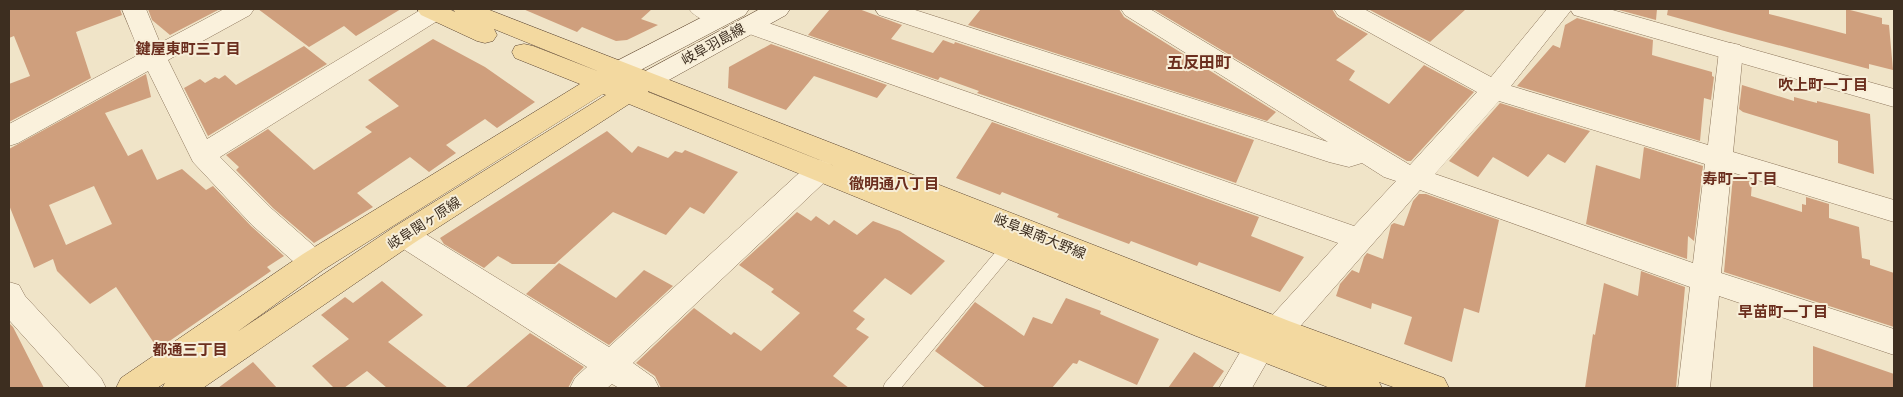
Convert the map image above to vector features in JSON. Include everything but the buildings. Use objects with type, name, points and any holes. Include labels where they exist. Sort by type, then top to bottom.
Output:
[{"type":"main road","points":[[465,9],[625,82]]},
{"type":"main road","points":[[431,10],[462,26],[625,82]]},
{"type":"main road","name":"岐阜巣南大野線","points":[[625,82],[820,170],[1009,247],[1269,338],[1433,388]]},
{"type":"main road","name":"岐阜巣南大野線","points":[[625,82],[815,148],[1269,338],[1366,388]]},
{"type":"main road","name":"岐阜関ヶ原線","points":[[178,388],[625,82]]},
{"type":"main road","name":"岐阜関ヶ原線","points":[[132,388],[313,262],[625,82]]},
{"type":"street","points":[[134,9],[154,57],[202,155],[262,217],[313,262]]},
{"type":"street","points":[[9,136],[242,9]]},
{"type":"street","name":"岐阜羽島線","points":[[625,82],[727,15],[778,9]]},
{"type":"street","points":[[887,9],[1338,155],[1349,156],[1365,152]]},
{"type":"street","points":[[1132,9],[1394,170],[1706,280],[1894,342]]},
{"type":"street","points":[[1346,9],[1494,90],[1894,211]]},
{"type":"street","points":[[1241,386],[1269,338],[1494,90],[1560,9]]},
{"type":"street","points":[[1582,9],[1894,98]]},
{"type":"street","points":[[202,155],[431,10]]},
{"type":"street","points":[[727,15],[1359,239]]},
{"type":"street","points":[[1694,388],[1731,51]]},
{"type":"street","points":[[586,388],[820,170]]},
{"type":"street","points":[[404,235],[611,365],[643,388]]},
{"type":"street","points":[[9,294],[12,303],[90,388]]},
{"type":"lane","points":[[891,388],[1009,247]]},
{"type":"district","name":"鍵屋東町三丁目","points":[[188,49]]},
{"type":"district","name":"五反田町","points":[[1199,62]]},
{"type":"district","name":"吹上町一丁目","points":[[1823,85]]},
{"type":"district","name":"寿町一丁目","points":[[1740,179]]},
{"type":"district","name":"徹明通八丁目","points":[[894,184]]},
{"type":"district","name":"早苗町一丁目","points":[[1783,312]]},
{"type":"district","name":"都通三丁目","points":[[190,350]]}]
